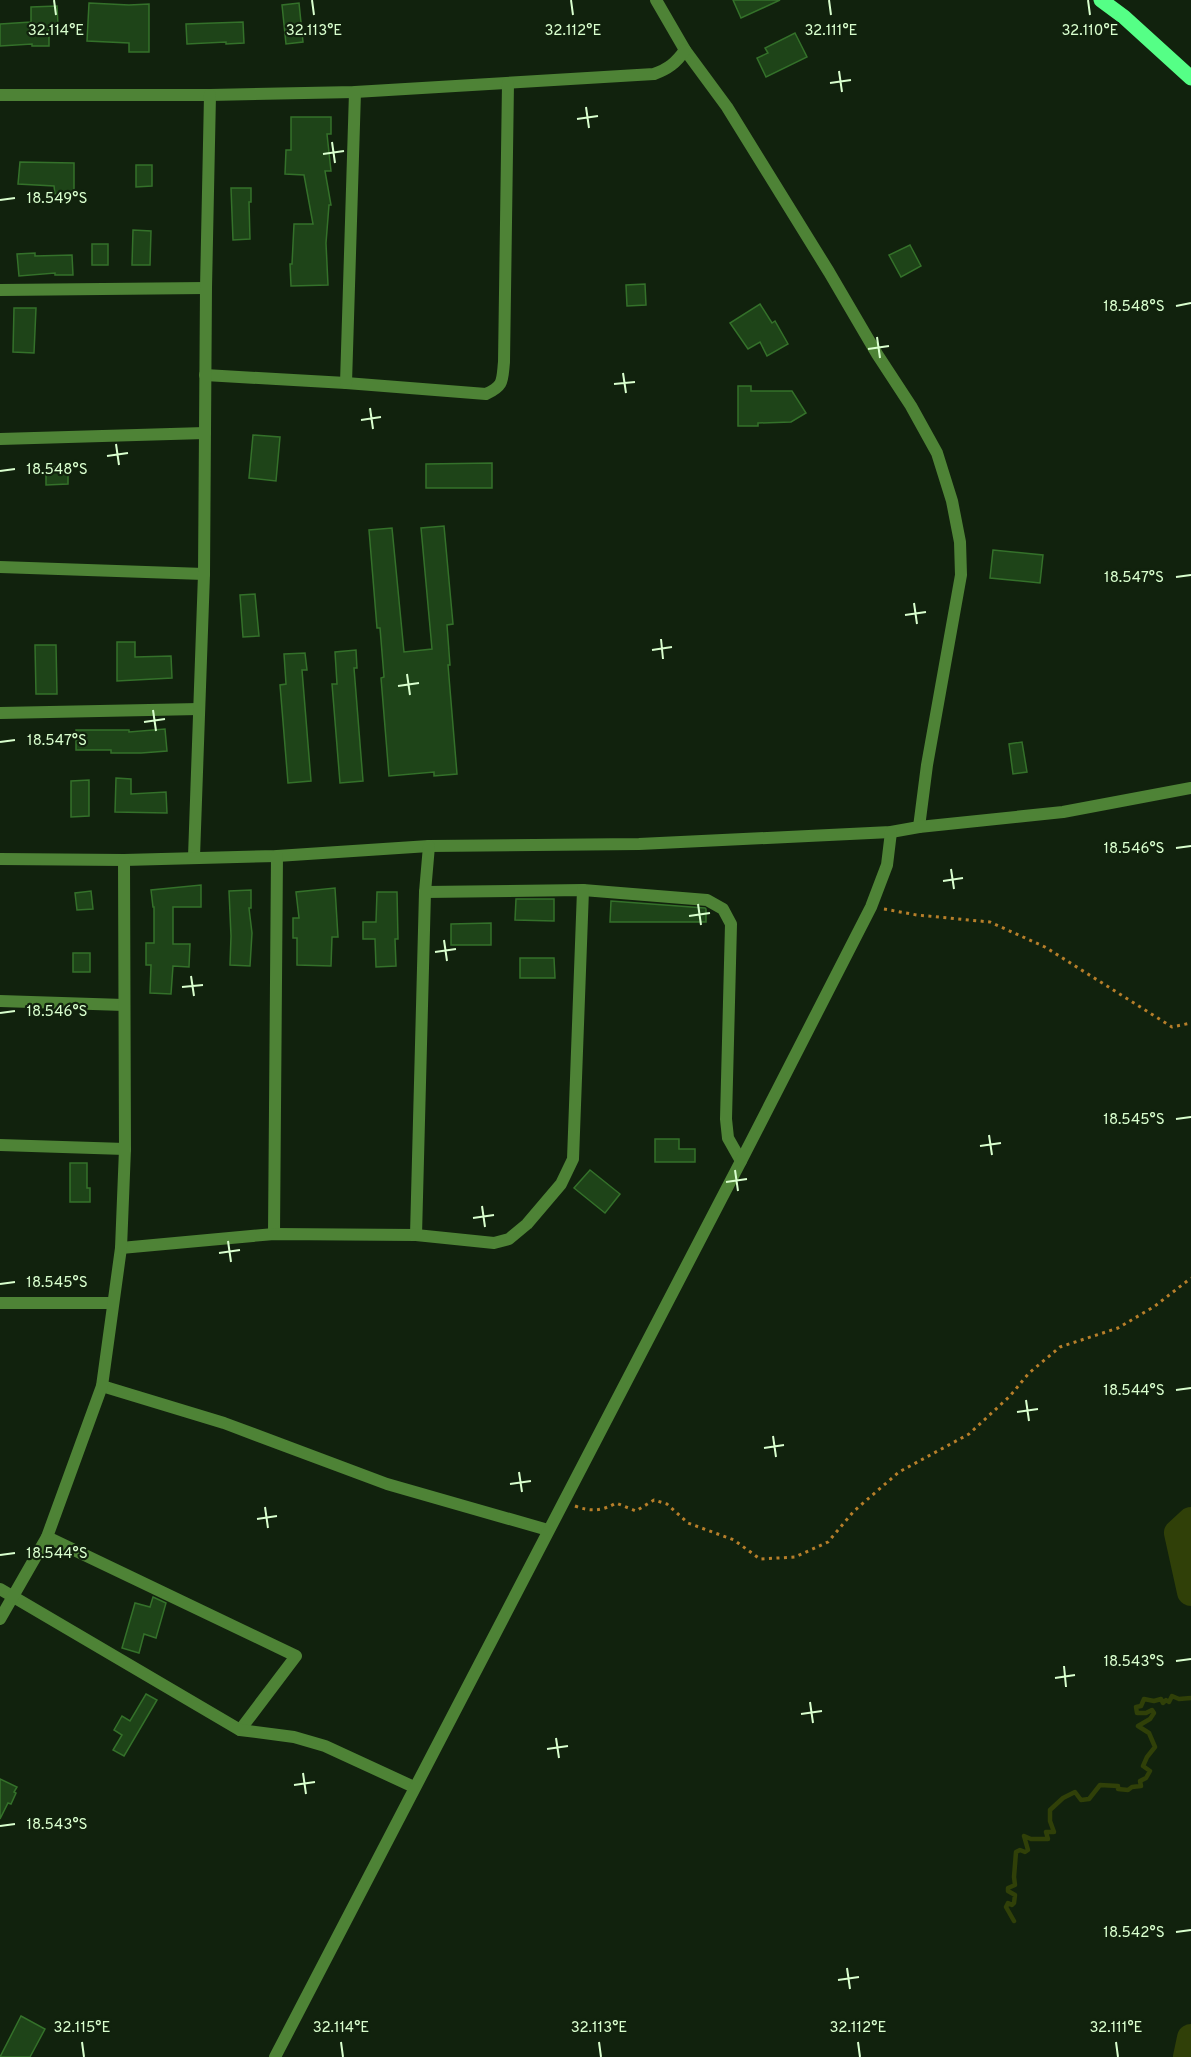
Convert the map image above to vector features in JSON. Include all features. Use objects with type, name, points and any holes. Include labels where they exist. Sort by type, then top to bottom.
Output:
[{"type":"main road","points":[[1101,0],[1124,17],[1191,78]]},
{"type":"street","points":[[656,0],[685,50],[727,107],[911,406],[936,453],[952,501],[960,542],[961,575],[927,765],[919,827]]},
{"type":"street","points":[[0,95],[355,92],[654,74],[669,68],[685,50]]},
{"type":"street","points":[[205,375],[486,394],[497,389],[502,383],[504,362],[508,83]]},
{"type":"street","points":[[346,383],[355,92]]},
{"type":"street","points":[[194,857],[204,574],[210,95]]},
{"type":"street","points":[[0,290],[206,288]]},
{"type":"street","points":[[0,439],[204,433]]},
{"type":"street","points":[[0,567],[204,574]]},
{"type":"street","points":[[0,713],[199,709]]},
{"type":"street","points":[[0,860],[277,856],[429,846],[639,844],[891,832],[1064,812],[1191,788]]},
{"type":"street","points":[[275,2057],[871,907],[887,865],[891,832]]},
{"type":"street","points":[[416,1235],[425,892],[429,846]]},
{"type":"street","points":[[274,1234],[277,856]]},
{"type":"street","points":[[0,1619],[47,1537],[102,1386],[121,1248],[125,1149],[124,860]]},
{"type":"street","points":[[425,892],[583,890],[707,900],[723,909],[731,924],[726,1119],[728,1138],[741,1161]]},
{"type":"street","points":[[121,1248],[274,1234],[416,1235],[494,1243],[508,1239],[527,1224],[561,1184],[573,1159],[583,890]]},
{"type":"street","points":[[0,1001],[124,1005]]},
{"type":"street","points":[[0,1146],[125,1149]]},
{"type":"street","points":[[0,1303],[113,1303]]},
{"type":"street","points":[[102,1386],[224,1423],[387,1484],[548,1530]]},
{"type":"street","points":[[47,1537],[296,1656],[240,1730]]},
{"type":"street","points":[[0,1589],[240,1730],[294,1737],[325,1746],[414,1787]]},
{"type":"path","points":[[871,907],[917,915],[990,922],[1045,947],[1172,1028],[1191,1023]]},
{"type":"path","points":[[562,1502],[588,1510],[604,1510],[616,1503],[636,1511],[654,1500],[667,1504],[688,1522],[734,1540],[760,1559],[795,1557],[828,1542],[854,1511],[899,1472],[969,1434],[1010,1396],[1029,1373],[1060,1347],[1118,1328],[1155,1306],[1191,1278]]},
{"type":"building","points":[[733,0],[780,0],[741,18]]},
{"type":"building","points":[[89,3],[149,4],[149,52],[129,52],[129,43],[87,41]]},
{"type":"building","points":[[299,3],[303,42],[286,44],[282,5]]},
{"type":"building","points":[[57,6],[58,25],[49,25],[49,46],[32,46],[32,44],[0,46],[0,24],[31,22],[31,7]]},
{"type":"building","points":[[243,22],[244,43],[187,44],[186,24]]},
{"type":"building","points":[[795,33],[807,57],[766,77],[757,58],[768,53],[765,48]]},
{"type":"building","points":[[291,117],[331,117],[331,134],[327,134],[331,171],[325,171],[331,205],[329,205],[326,243],[328,285],[291,286],[290,264],[292,264],[294,224],[313,224],[304,175],[285,174],[286,150],[291,150]]},
{"type":"building","points":[[20,162],[74,163],[74,194],[55,194],[54,186],[18,184]]},
{"type":"building","points":[[136,165],[152,165],[152,186],[136,187]]},
{"type":"building","points":[[231,188],[251,188],[250,239],[233,240]]},
{"type":"building","points":[[133,230],[151,231],[150,265],[132,265]]},
{"type":"building","points":[[92,244],[108,244],[108,265],[92,265]]},
{"type":"building","points":[[910,245],[921,266],[901,277],[889,255]]},
{"type":"building","points":[[35,253],[35,256],[72,255],[73,275],[55,275],[55,273],[19,276],[17,254]]},
{"type":"building","points":[[645,284],[646,305],[627,306],[626,285]]},
{"type":"building","points":[[760,304],[772,323],[775,321],[788,344],[767,356],[760,342],[748,349],[730,323]]},
{"type":"building","points":[[14,308],[36,308],[34,353],[13,352]]},
{"type":"building","points":[[738,386],[751,386],[751,391],[792,391],[806,413],[791,422],[738,426]]},
{"type":"building","points":[[253,435],[280,437],[276,481],[249,478]]},
{"type":"building","points":[[492,463],[492,488],[426,488],[426,464]]},
{"type":"building","points":[[68,466],[68,484],[46,485],[46,467]]},
{"type":"building","points":[[444,526],[453,624],[447,625],[450,665],[448,665],[457,774],[434,776],[434,772],[389,776],[381,678],[384,677],[380,628],[377,628],[369,530],[392,528],[404,652],[432,649],[421,528]]},
{"type":"building","points":[[993,550],[1043,555],[1040,583],[990,578]]},
{"type":"building","points":[[255,594],[259,636],[243,637],[240,595]]},
{"type":"building","points":[[117,642],[135,642],[135,657],[171,656],[172,678],[117,681]]},
{"type":"building","points":[[35,645],[56,645],[57,694],[36,694]]},
{"type":"building","points":[[356,650],[357,668],[354,668],[363,781],[340,783],[332,684],[337,684],[335,652]]},
{"type":"building","points":[[305,653],[307,670],[302,670],[311,781],[288,783],[280,685],[286,684],[284,654]]},
{"type":"building","points":[[165,729],[167,751],[111,753],[111,750],[76,750],[76,730],[129,730],[129,732]]},
{"type":"building","points":[[1022,742],[1027,772],[1013,774],[1009,744]]},
{"type":"building","points":[[116,778],[131,779],[131,794],[166,792],[167,813],[115,812]]},
{"type":"building","points":[[89,780],[89,816],[71,817],[71,781]]},
{"type":"building","points":[[201,885],[201,907],[173,907],[173,944],[190,944],[189,967],[173,966],[171,994],[150,993],[151,965],[146,965],[146,943],[154,943],[154,907],[151,890]]},
{"type":"building","points":[[335,888],[338,937],[332,937],[331,966],[297,965],[297,938],[293,938],[293,918],[299,918],[296,892]]},
{"type":"building","points":[[251,890],[250,966],[230,965],[229,891]]},
{"type":"building","points":[[91,891],[93,909],[77,910],[75,893]]},
{"type":"building","points":[[377,892],[397,892],[396,966],[376,967],[375,939],[363,939],[363,922],[376,922]]},
{"type":"building","points":[[516,899],[554,899],[554,921],[515,920]]},
{"type":"building","points":[[611,901],[705,908],[706,922],[610,922]]},
{"type":"building","points":[[491,923],[491,945],[451,945],[451,924]]},
{"type":"building","points":[[73,953],[90,953],[90,972],[73,972]]},
{"type":"building","points":[[520,958],[554,958],[555,978],[520,978]]},
{"type":"building","points":[[655,1139],[679,1139],[679,1149],[695,1149],[695,1162],[655,1162]]},
{"type":"building","points":[[70,1163],[87,1163],[87,1188],[90,1188],[90,1202],[70,1202]]},
{"type":"building","points":[[590,1170],[620,1194],[605,1213],[574,1188]]},
{"type":"building","points":[[153,1597],[166,1603],[156,1638],[144,1634],[139,1653],[122,1648],[135,1603],[150,1607]]},
{"type":"building","points":[[146,1694],[157,1700],[124,1756],[113,1750],[122,1735],[114,1730],[122,1716],[130,1721]]},
{"type":"building","points":[[0,1779],[17,1787],[11,1804],[8,1803],[0,1819]]},
{"type":"building","points":[[21,2016],[45,2029],[30,2057],[0,2057]]},
{"type":"waterway","points":[[1191,1521],[1178,1533],[1191,1592]]},
{"type":"waterway","points":[[1014,1921],[1006,1907],[1008,1903],[1012,1905],[1014,1903],[1015,1895],[1008,1891],[1008,1888],[1015,1885],[1016,1852],[1028,1850],[1024,1836],[1031,1839],[1048,1839],[1046,1832],[1054,1832],[1050,1821],[1050,1810],[1063,1798],[1075,1792],[1081,1800],[1089,1799],[1100,1785],[1118,1786],[1118,1789],[1128,1790],[1141,1786],[1140,1781],[1146,1778],[1150,1771],[1143,1766],[1155,1747],[1149,1733],[1138,1726],[1150,1719],[1154,1713],[1152,1710],[1137,1713],[1136,1707],[1141,1706],[1144,1699],[1154,1701],[1161,1699],[1163,1703],[1166,1700],[1169,1702],[1172,1696],[1179,1699],[1191,1698]]},
{"type":"waterway","points":[[1187,2057],[1191,2038]]}]
